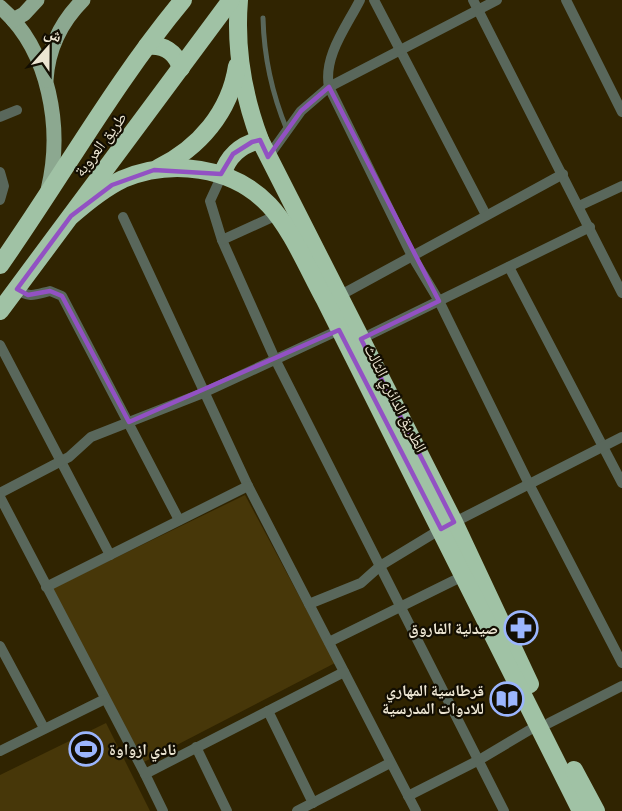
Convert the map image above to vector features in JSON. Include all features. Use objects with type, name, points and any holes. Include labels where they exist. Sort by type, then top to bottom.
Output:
[{"type":"highway","name":"طريق العروبة","points":[[0,265],[44,203],[100,113],[183,0]]},
{"type":"highway","name":"طريق العروبة","points":[[0,311],[231,0]]},
{"type":"highway","name":"الطريق الدائري الثالث","points":[[239,0],[239,56],[249,107],[260,140],[361,339],[447,526],[543,724],[581,811]]},
{"type":"highway","points":[[147,46],[158,45],[168,50],[176,58],[181,68]]},
{"type":"highway","points":[[154,170],[178,157],[208,130],[229,96],[239,56]]},
{"type":"highway","points":[[222,175],[232,154],[245,145],[260,140]]},
{"type":"highway","name":"الطريق الدائري الثالث","points":[[71,216],[112,185],[134,175],[154,170],[199,170],[222,175],[252,191],[277,215],[447,526],[463,576],[543,724],[596,811]]},
{"type":"main road","points":[[13,20],[30,10],[37,0]]},
{"type":"main road","points":[[46,84],[49,58],[58,33],[72,11],[83,0]]},
{"type":"main road","points":[[0,7],[13,20],[36,57],[46,84],[52,113],[54,144],[51,174],[44,203]]},
{"type":"street","points":[[360,0],[331,55],[327,74],[328,87],[412,256],[439,301],[530,484],[621,657]]},
{"type":"street","points":[[374,0],[486,215]]},
{"type":"street","points":[[268,158],[310,102],[328,87],[401,49],[476,5],[497,0]]},
{"type":"street","points":[[566,0],[622,112]]},
{"type":"street","points":[[476,5],[622,293]]},
{"type":"street","points":[[0,117],[17,110]]},
{"type":"street","points":[[0,172],[4,186],[0,200]]},
{"type":"street","points":[[339,296],[562,174]]},
{"type":"street","points":[[222,175],[210,201],[222,240],[275,359],[504,811]]},
{"type":"street","points":[[579,206],[622,186]]},
{"type":"street","points":[[222,240],[277,215]]},
{"type":"street","points":[[123,217],[248,486],[416,811]]},
{"type":"street","points":[[361,339],[590,227]]},
{"type":"street","points":[[509,267],[622,483]]},
{"type":"street","points":[[17,289],[28,295],[50,291],[62,296],[178,520]]},
{"type":"street","points":[[162,811],[0,495],[72,455],[91,437],[203,393],[339,330]]},
{"type":"street","points":[[0,345],[110,555]]},
{"type":"street","points":[[309,604],[361,583],[380,566],[447,526],[622,437]]},
{"type":"street","points":[[46,587],[248,486]]},
{"type":"street","points":[[329,642],[463,576]]},
{"type":"street","points":[[0,646],[44,728]]},
{"type":"street","points":[[145,774],[344,672]]},
{"type":"street","points":[[408,796],[543,724],[622,686]]},
{"type":"street","points":[[0,751],[105,699]]},
{"type":"street","points":[[268,711],[313,803]]},
{"type":"street","points":[[196,747],[227,811]]},
{"type":"street","points":[[297,811],[390,763]]},
{"type":"lane","points":[[263,18],[267,68],[275,100],[287,130]]},
{"type":"highlighted area","points":[[329,87],[439,301],[361,339],[454,522],[441,529],[339,330],[129,422],[62,296],[50,291],[28,295],[17,289],[71,216],[112,185],[154,170],[221,174],[233,154],[252,142],[260,140],[268,157],[301,111]]},
{"type":"shaded area","points":[[245,495],[335,663],[142,763],[51,589]]},
{"type":"shaded area","name":"نادي ازواوة","points":[[106,723],[150,811],[0,811],[0,775]]},
{"type":"place","name":"صيدلية الفاروق","points":[[521,628]]},
{"type":"place","name":"قرطاسية المهاري للادوات المدرسية","points":[[507,699]]},
{"type":"place","name":"نادي ازواوة","points":[[86,749]]}]
